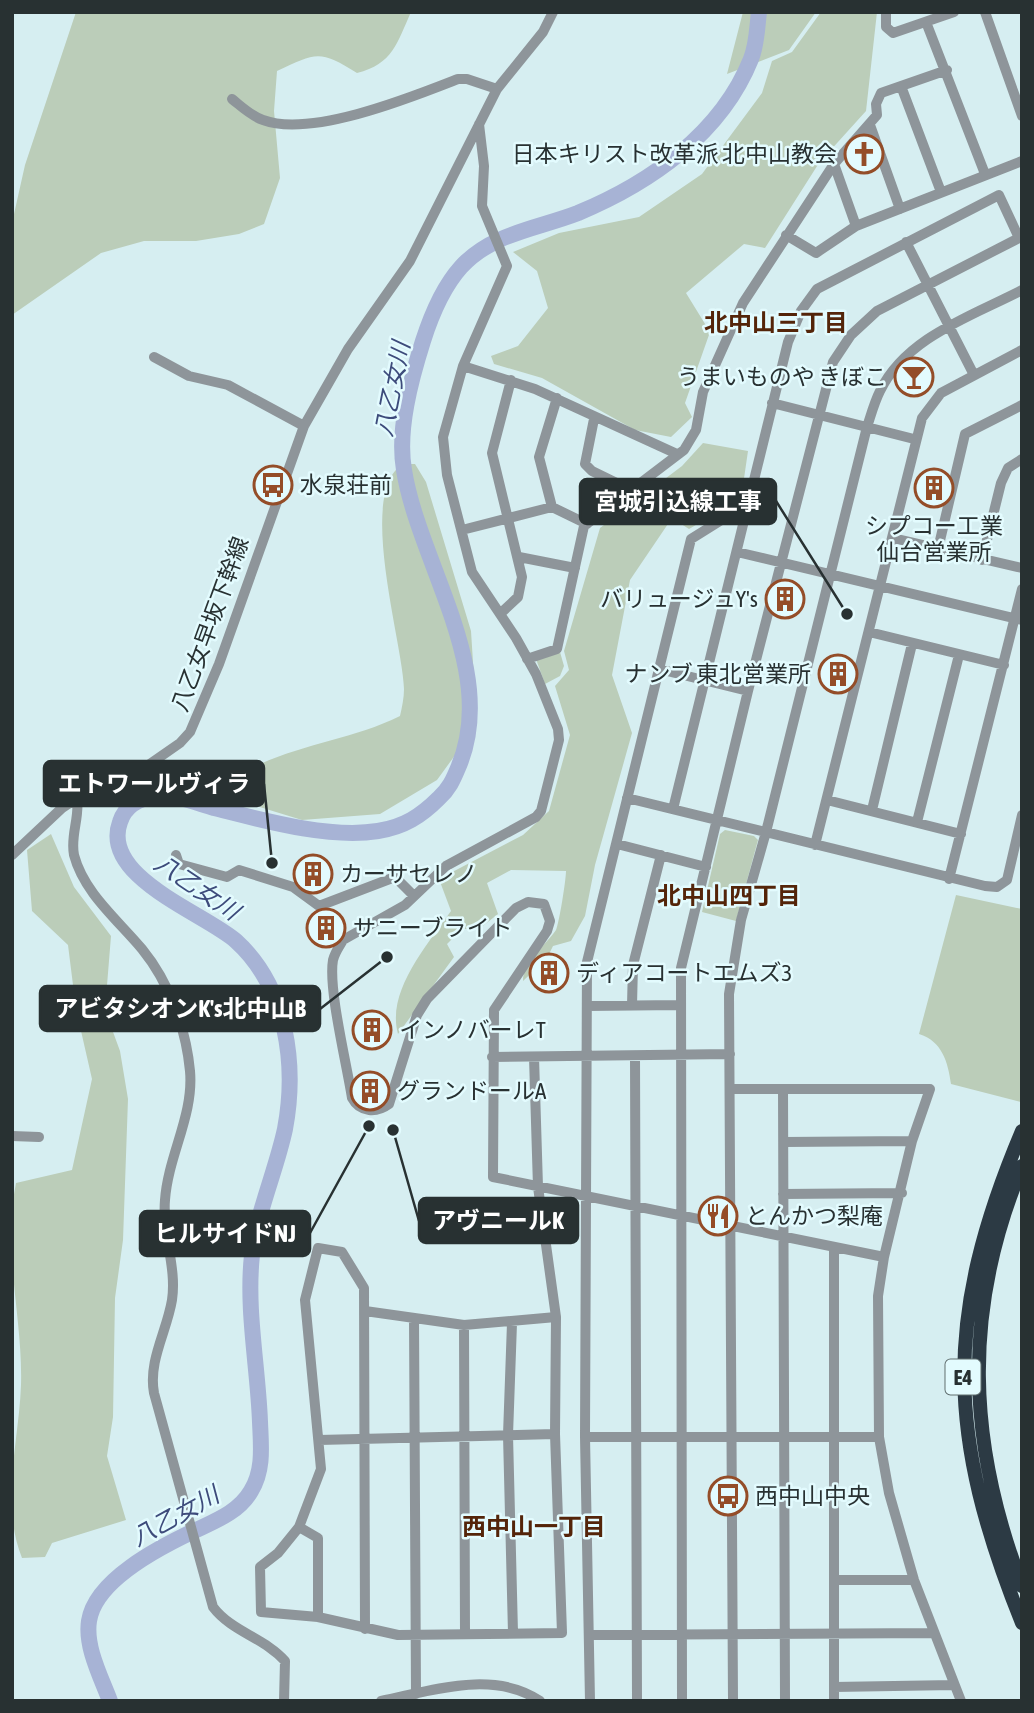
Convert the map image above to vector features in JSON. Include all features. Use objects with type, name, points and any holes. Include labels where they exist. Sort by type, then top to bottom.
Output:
[{"type":"highway","name":"E4","points":[[1022,1131],[993,1201],[978,1252],[967,1317],[963,1377],[966,1432],[979,1502],[1022,1623]]},
{"type":"highway","name":"E4","points":[[1022,1166],[990,1266],[980,1316],[977,1376],[986,1470],[1001,1528],[1022,1586]]},
{"type":"street","name":"八乙女早坂下幹線","points":[[12,855],[48,820],[77,798],[124,782],[180,743],[190,732],[219,664],[304,426],[356,337],[410,261],[497,89],[543,32],[553,12]]},
{"type":"street","points":[[886,12],[886,27],[893,33],[947,13]]},
{"type":"street","points":[[985,12],[1022,116]]},
{"type":"street","points":[[926,22],[947,70],[985,174]]},
{"type":"street","points":[[527,659],[556,649],[587,524],[684,450],[696,430],[703,392],[743,303],[834,164],[853,139],[870,125],[877,115],[876,104],[881,93],[947,70]]},
{"type":"street","points":[[232,99],[264,121],[284,124],[358,115],[458,79],[467,79],[497,89]]},
{"type":"street","points":[[901,86],[942,192]]},
{"type":"street","points":[[479,124],[485,166],[482,206],[496,234],[507,266],[463,366],[443,437],[447,475],[472,572],[501,613],[527,659],[558,729],[559,740],[541,811],[530,822],[446,866],[394,912],[343,940],[333,958],[333,982],[352,1098],[363,1109],[376,1111],[389,1104],[417,1015],[427,999],[516,908],[528,902],[544,904],[550,921],[547,931],[494,1010],[493,1177],[884,1257]]},
{"type":"street","points":[[870,125],[900,209]]},
{"type":"street","points":[[786,235],[816,253],[856,226],[1022,161]]},
{"type":"street","points":[[834,164],[856,226]]},
{"type":"street","points":[[673,809],[772,403],[788,342],[801,311],[817,289],[999,195],[1018,238],[877,310],[851,335],[833,362],[748,691],[681,968],[682,1701]]},
{"type":"street","points":[[906,242],[974,375]]},
{"type":"street","points":[[733,1701],[729,994],[741,920],[832,575],[867,427],[880,391],[893,371],[925,341],[1022,290]]},
{"type":"street","points":[[815,845],[893,538],[914,439],[931,402],[941,393],[1022,350]]},
{"type":"street","points":[[154,357],[189,376],[228,385],[304,426]]},
{"type":"street","points":[[463,366],[511,380],[556,398],[594,419],[677,454]]},
{"type":"street","points":[[501,613],[518,597],[522,577],[492,453],[511,380]]},
{"type":"street","points":[[552,507],[539,457],[556,398]]},
{"type":"street","points":[[772,403],[914,439]]},
{"type":"street","points":[[938,549],[965,434],[1022,405]]},
{"type":"street","points":[[594,419],[584,464],[592,471],[633,491]]},
{"type":"street","points":[[982,561],[1001,482],[1008,468],[1022,459]]},
{"type":"street","points":[[590,1701],[591,1635],[585,1437],[587,962],[691,539],[747,504]]},
{"type":"street","points":[[462,530],[552,507],[587,524]]},
{"type":"street","points":[[893,538],[982,561],[1022,568]]},
{"type":"street","points":[[737,552],[1018,619]]},
{"type":"street","points":[[519,557],[575,568]]},
{"type":"street","points":[[949,879],[1018,619],[1022,589]]},
{"type":"street","points":[[869,632],[1004,665]]},
{"type":"street","points":[[872,810],[912,644]]},
{"type":"street","points":[[917,822],[959,655]]},
{"type":"street","points":[[659,669],[748,691]]},
{"type":"street","points":[[77,798],[79,812],[73,832],[73,844],[81,872],[100,902],[163,978],[189,1062],[188,1104],[165,1198],[173,1296],[152,1381],[184,1509],[210,1597],[219,1615],[236,1629],[277,1652],[285,1661],[285,1701]]},
{"type":"street","points":[[628,798],[949,879],[997,887],[1007,880],[1022,815]]},
{"type":"street","points":[[827,800],[961,834]]},
{"type":"street","points":[[617,844],[706,867]]},
{"type":"street","points":[[176,855],[179,864],[227,877],[239,870],[293,887],[319,906],[395,877],[414,895]]},
{"type":"street","points":[[632,1005],[633,965],[661,855]]},
{"type":"street","points":[[587,1006],[679,1005]]},
{"type":"street","points":[[492,1057],[730,1054]]},
{"type":"street","points":[[635,1056],[637,1701]]},
{"type":"street","points":[[365,1629],[365,1288],[342,1252],[318,1248],[305,1300],[321,1469],[299,1527],[278,1553],[260,1567],[261,1612],[318,1617],[365,1629],[414,1635],[562,1633],[555,1434],[556,1317],[538,1187],[534,1057]]},
{"type":"street","points":[[730,1089],[930,1089],[912,1141],[902,1193],[884,1257],[878,1296],[879,1437],[892,1504],[914,1580],[961,1701]]},
{"type":"street","points":[[783,1089],[785,1701]]},
{"type":"street","points":[[12,1136],[39,1137]]},
{"type":"street","points":[[784,1142],[912,1141]]},
{"type":"street","points":[[783,1194],[902,1193]]},
{"type":"street","points":[[834,1248],[834,1701]]},
{"type":"street","points":[[365,1311],[464,1325],[556,1317]]},
{"type":"street","points":[[414,1318],[416,1694]]},
{"type":"street","points":[[512,1322],[508,1435],[513,1633]]},
{"type":"street","points":[[464,1325],[462,1437],[465,1633]]},
{"type":"street","points":[[319,1440],[555,1434]]},
{"type":"street","points":[[585,1437],[879,1437]]},
{"type":"street","points":[[299,1527],[318,1538],[318,1617]]},
{"type":"street","points":[[834,1580],[914,1580]]},
{"type":"street","points":[[591,1635],[934,1633]]},
{"type":"street","points":[[381,1701],[479,1684],[521,1690],[540,1701]]},
{"type":"street","points":[[834,1687],[954,1685]]},
{"type":"street","points":[[503,1687],[508,1701]]},
{"type":"green space","points":[[76,12],[411,12],[392,51],[379,64],[369,69],[357,73],[334,60],[317,56],[277,71],[274,111],[280,178],[264,224],[239,234],[196,241],[144,241],[101,253],[12,315],[12,223],[25,165]]},
{"type":"green space","points":[[743,12],[816,12],[789,50],[727,74]]},
{"type":"green space","points":[[821,12],[877,12],[866,111],[819,163],[765,248],[744,244],[686,293],[710,332],[685,403],[692,417],[671,437],[635,430],[542,378],[494,364],[491,356],[518,346],[548,308],[537,271],[513,252],[559,233],[639,217],[702,174],[762,93],[772,61],[792,52]]},
{"type":"green space","points":[[703,443],[748,451],[741,499],[689,529],[672,518],[630,580],[612,675],[632,733],[595,865],[585,916],[571,941],[553,946],[547,958],[523,981],[531,960],[556,930],[566,871],[511,870],[487,883],[498,914],[479,929],[462,929],[447,944],[454,957],[398,1034],[396,1018],[403,985],[421,953],[451,911],[439,879],[523,835],[549,811],[570,735],[555,686],[569,670],[564,651],[600,528],[682,466]]},
{"type":"green space","points":[[403,464],[415,464],[426,482],[471,631],[477,725],[437,780],[380,814],[302,820],[237,800],[250,769],[400,716],[404,689],[402,667],[382,535],[383,505],[390,480]]},
{"type":"green space","points":[[560,652],[564,666],[560,676],[545,684],[536,659]]},
{"type":"green space","points":[[725,830],[754,836],[758,840],[736,921],[702,912],[720,834]]},
{"type":"green space","points":[[51,834],[74,887],[111,936],[105,1010],[120,1051],[128,1099],[123,1240],[115,1298],[113,1417],[107,1456],[126,1520],[52,1543],[45,1557],[22,1558],[12,1516],[11,1494],[21,1385],[12,1259],[12,1208],[16,1183],[72,1170],[92,1079],[76,1009],[68,945],[32,911],[27,850]]},
{"type":"green space","points":[[956,895],[1022,909],[1021,1102],[951,1084],[942,1053],[927,1037],[919,1034]]},
{"type":"waterway","name":"八乙女川","points":[[110,1701],[95,1662],[88,1631],[94,1606],[103,1592],[147,1556],[240,1505],[251,1491],[258,1475],[261,1440],[251,1318],[252,1255],[258,1223],[285,1129],[290,1079],[284,1028],[267,981],[236,941],[158,892],[139,876],[125,860],[118,842],[122,816],[139,801],[163,796],[274,823],[359,833],[396,827],[412,820],[445,791],[458,768],[468,731],[469,694],[463,656],[412,506],[402,455],[406,405],[423,341],[438,302],[461,267],[487,246],[605,201],[631,187],[680,153],[702,133],[738,86],[756,42],[759,12]]},
{"type":"place","name":"日本キリスト改革派 北中山教会","points":[[864,154]]},
{"type":"place","name":"うまいものや きぼこ","points":[[914,377]]},
{"type":"place","name":"水泉荘前","points":[[273,485]]},
{"type":"place","name":"シプコー工業 仙台営業所","points":[[934,488]]},
{"type":"place","name":"バリュージュY's","points":[[785,599]]},
{"type":"place","name":"宮城引込線工事","points":[[847,614]]},
{"type":"place","name":"ナンブ 東北営業所","points":[[838,674]]},
{"type":"place","name":"エトワールヴィラ","points":[[272,863]]},
{"type":"place","name":"カーサセレノ","points":[[313,874]]},
{"type":"place","name":"サニーブライト","points":[[326,928]]},
{"type":"place","name":"アビタシオンK's北中山B","points":[[387,957]]},
{"type":"place","name":"ディアコートエムズ3","points":[[549,973]]},
{"type":"place","name":"インノバーレT","points":[[372,1030]]},
{"type":"place","name":"グランドールA","points":[[370,1091]]},
{"type":"place","name":"ヒルサイドNJ","points":[[369,1126]]},
{"type":"place","name":"アヴニールK","points":[[393,1130]]},
{"type":"place","name":"とんかつ梨庵","points":[[718,1216]]},
{"type":"place","name":"西中山中央","points":[[728,1496]]},
{"type":"district","name":"北中山三丁目","points":[[776,322]]},
{"type":"district","name":"北中山四丁目","points":[[729,895]]},
{"type":"district","name":"西中山一丁目","points":[[534,1526]]}]
